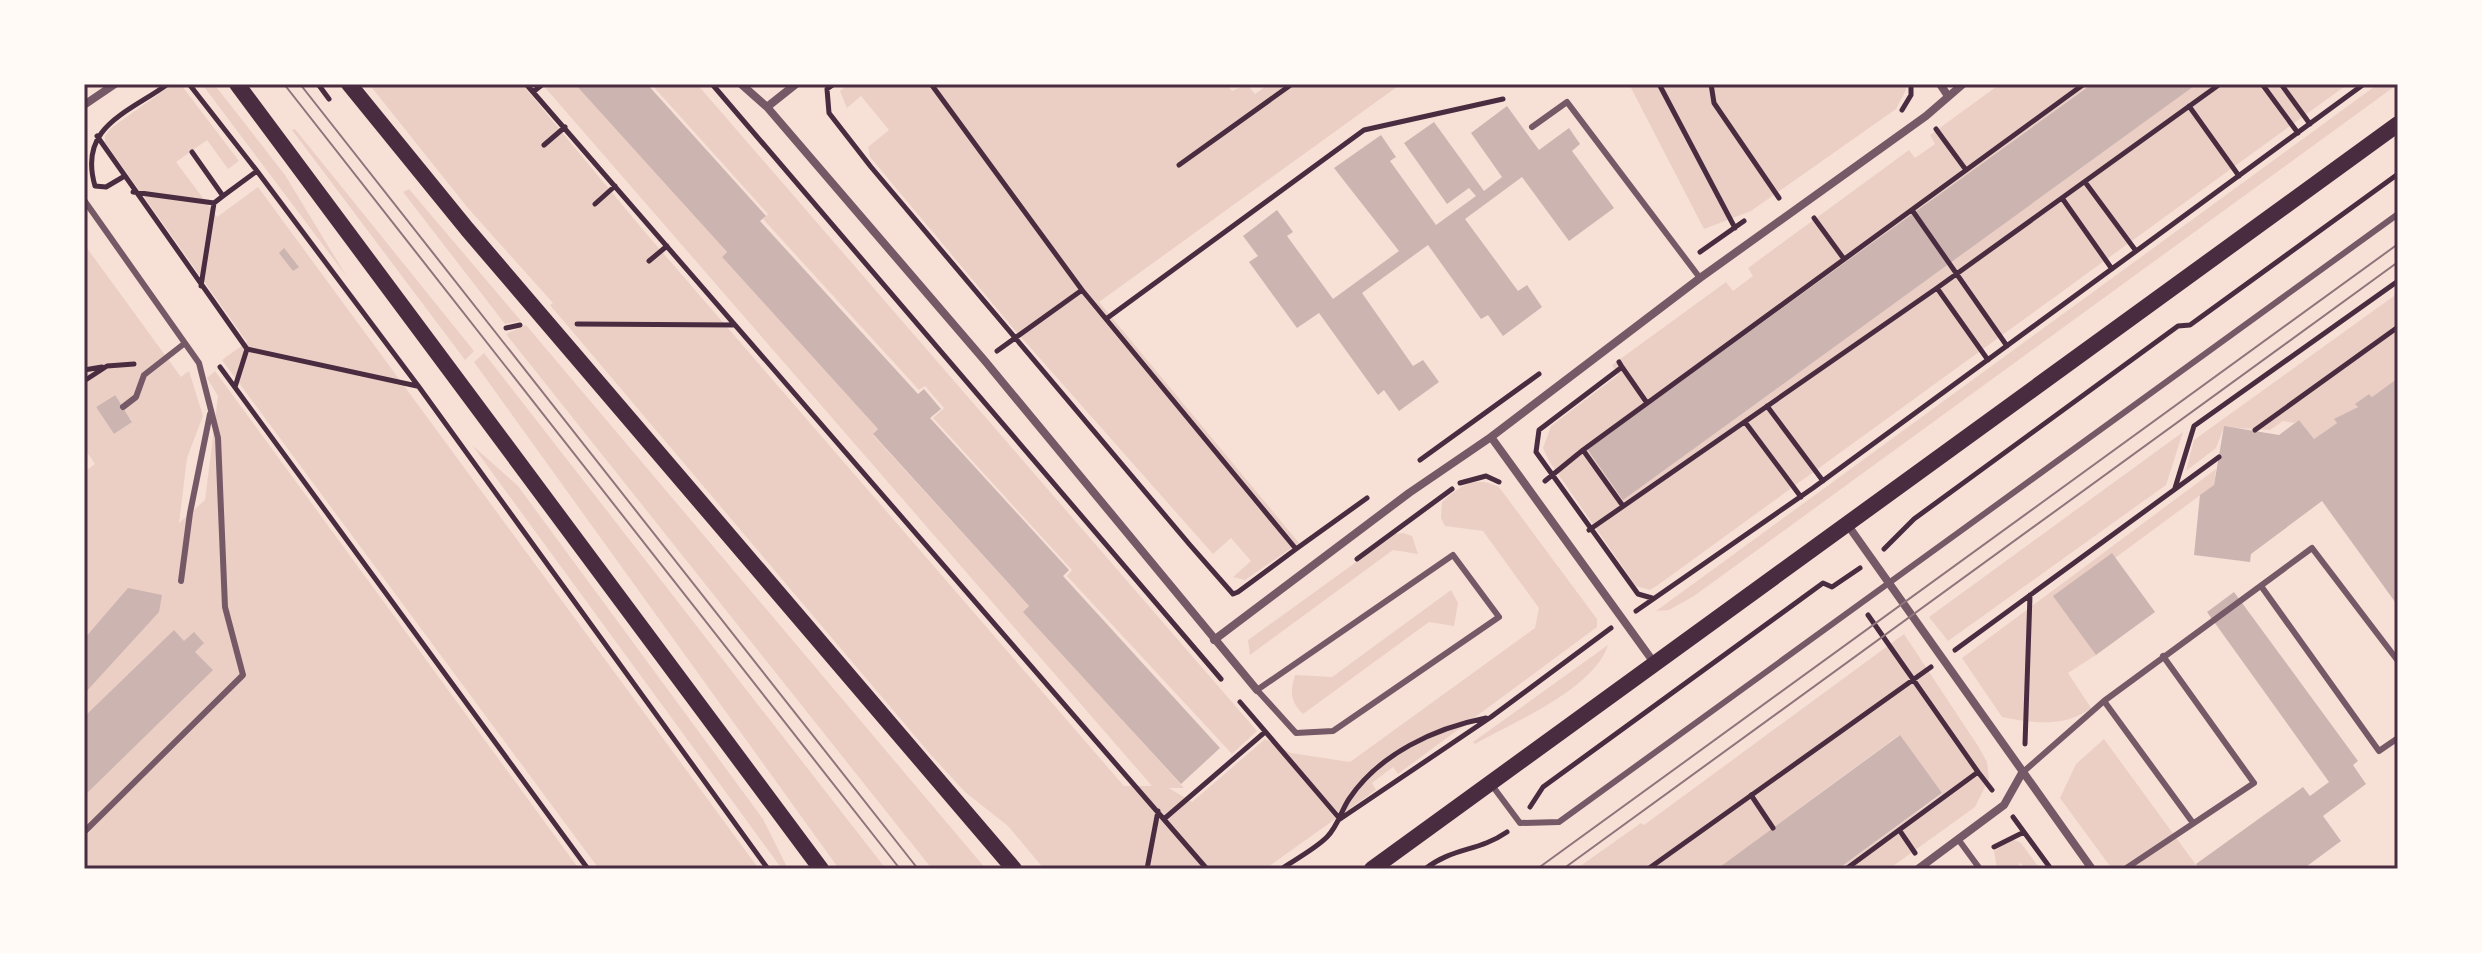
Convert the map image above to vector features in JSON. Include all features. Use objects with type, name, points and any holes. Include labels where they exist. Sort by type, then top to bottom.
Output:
[{"type":"main road","points":[[237,84],[821,869]]},
{"type":"main road","points":[[349,84],[1014,869]]},
{"type":"main road","points":[[1373,869],[2398,124]]},
{"type":"street","points":[[84,105],[115,84]]},
{"type":"street","points":[[741,84],[767,107],[985,361],[1257,690]]},
{"type":"street","points":[[767,107],[796,84]]},
{"type":"street","points":[[1940,84],[1948,96]]},
{"type":"street","points":[[1214,640],[1409,493],[1491,437],[1700,278],[1926,116],[1963,84]]},
{"type":"street","points":[[1491,437],[1655,664]]},
{"type":"street","points":[[1847,524],[2092,869]]},
{"type":"street","points":[[1918,869],[2004,805],[2022,773]]},
{"type":"lane","points":[[1532,127],[1567,102],[1700,278]]},
{"type":"lane","points":[[84,200],[199,363],[218,438],[225,607],[243,675],[84,832]]},
{"type":"lane","points":[[1490,783],[1520,823],[1559,822],[2398,214]]},
{"type":"lane","points":[[123,407],[136,397],[144,375],[185,343]]},
{"type":"lane","points":[[181,581],[190,513],[210,411]]},
{"type":"lane","points":[[2022,773],[2104,701],[2312,548],[2398,661]]},
{"type":"lane","points":[[1453,555],[1499,617],[1333,731],[1296,733],[1257,690],[1453,555]]},
{"type":"lane","points":[[2261,586],[2379,751],[2398,738]]},
{"type":"lane","points":[[2125,869],[2254,783],[2163,656]]},
{"type":"lane","points":[[2104,701],[2193,823]]},
{"type":"lane","points":[[1958,839],[1980,869]]},
{"type":"path","points":[[124,177],[106,187],[95,186],[90,169],[91,147],[97,136],[168,84]]},
{"type":"path","points":[[189,84],[419,387],[768,869]]},
{"type":"path","points":[[318,84],[329,99]]},
{"type":"path","points":[[526,84],[1207,869]]},
{"type":"path","points":[[533,92],[543,84]]},
{"type":"path","points":[[712,84],[1225,684]]},
{"type":"path","points":[[834,84],[825,87],[829,113],[1013,338],[1233,594],[1371,495]]},
{"type":"path","points":[[931,84],[1082,290],[1296,549]]},
{"type":"path","points":[[1179,165],[1292,84]]},
{"type":"path","points":[[1659,84],[1748,246]]},
{"type":"path","points":[[1711,84],[1714,103],[1779,198]]},
{"type":"path","points":[[1545,481],[1583,450],[2084,84]]},
{"type":"path","points":[[1589,530],[1937,288],[2220,84]]},
{"type":"path","points":[[2262,84],[2298,133]]},
{"type":"path","points":[[2281,84],[2310,124]]},
{"type":"path","points":[[1340,819],[1491,717],[1623,620],[1801,497],[2364,84]]},
{"type":"path","points":[[1106,319],[1364,130],[1503,99]]},
{"type":"path","points":[[2189,106],[2239,176]]},
{"type":"path","points":[[1933,126],[1966,170]]},
{"type":"path","points":[[544,145],[565,127]]},
{"type":"path","points":[[97,136],[133,192],[247,349],[419,387]]},
{"type":"path","points":[[192,152],[223,196]]},
{"type":"path","points":[[200,287],[214,203],[257,171]]},
{"type":"path","points":[[1832,587],[1899,537],[1914,519],[2398,174]]},
{"type":"path","points":[[2085,182],[2136,251]]},
{"type":"path","points":[[595,204],[615,186]]},
{"type":"path","points":[[133,192],[214,203]]},
{"type":"path","points":[[2062,198],[2112,269]]},
{"type":"path","points":[[1805,205],[1844,259]]},
{"type":"path","points":[[1912,210],[2007,346]]},
{"type":"path","points":[[1694,256],[1735,227]]},
{"type":"path","points":[[649,261],[667,246]]},
{"type":"path","points":[[2175,489],[2194,426],[2398,281]]},
{"type":"path","points":[[1937,288],[1988,360]]},
{"type":"path","points":[[965,377],[1013,338],[1082,290]]},
{"type":"path","points":[[506,328],[545,319],[571,324],[736,325]]},
{"type":"path","points":[[2255,430],[2398,327]]},
{"type":"path","points":[[247,349],[235,388],[588,869]]},
{"type":"path","points":[[1615,358],[1647,403]]},
{"type":"path","points":[[84,370],[161,361]]},
{"type":"path","points":[[84,381],[87,376],[107,366]]},
{"type":"path","points":[[1622,367],[1539,430],[1536,452],[1589,530],[1638,594],[1653,599]]},
{"type":"path","points":[[1409,468],[1546,369]]},
{"type":"path","points":[[1767,406],[1823,481]]},
{"type":"path","points":[[1745,422],[1801,497]]},
{"type":"path","points":[[1583,450],[1623,506]]},
{"type":"path","points":[[1648,869],[2219,457]]},
{"type":"path","points":[[1425,869],[1445,854],[1487,846],[1520,823],[1543,787],[1823,583],[1832,587],[1845,602],[1866,613],[1978,772],[1846,869]]},
{"type":"path","points":[[2022,773],[2030,595]]},
{"type":"path","points":[[1235,696],[1340,819]]},
{"type":"path","points":[[1281,869],[1327,837],[1349,799],[1373,773],[1406,748],[1436,731],[1491,717]]},
{"type":"path","points":[[1164,819],[1265,732]]},
{"type":"path","points":[[1751,795],[1773,828]]},
{"type":"path","points":[[1147,869],[1158,811]]},
{"type":"path","points":[[1994,847],[2024,832]]},
{"type":"shaded area","points":[[173,84],[182,86],[239,161],[228,169],[207,140],[176,162],[217,217],[258,187],[759,869],[599,869],[222,360],[247,342],[105,142],[111,128]]},
{"type":"shaded area","points":[[202,84],[214,84],[285,175],[347,277]]},
{"type":"shaded area","points":[[369,84],[522,84],[644,231],[1124,786],[1152,786],[542,84],[576,84],[727,252],[722,257],[878,429],[873,435],[1029,606],[1024,612],[1184,788],[1169,788],[1192,802],[1265,739],[1291,753],[1350,762],[1535,628],[1539,608],[1483,531],[1445,526],[1441,518],[1442,502],[1469,484],[1483,482],[1499,487],[1597,619],[1597,627],[1398,774],[1393,767],[1372,783],[1376,790],[1265,869],[1044,869],[1008,826],[965,792],[931,755],[550,305],[553,303],[467,207]]},
{"type":"shaded area","points":[[651,84],[697,84],[1257,731],[1232,754],[1067,576],[1072,570],[933,418],[944,408],[925,386],[919,390],[763,219],[768,214]]},
{"type":"shaded area","points":[[849,84],[1227,84],[1232,91],[1247,84],[1255,94],[1269,84],[1401,84],[1099,302],[1299,543],[1245,580],[1233,577],[1251,561],[1231,538],[1213,554],[1013,328],[870,157],[868,147],[889,130],[861,96],[847,108],[840,91]]},
{"type":"shaded area","points":[[1629,84],[1905,84],[1906,90],[1896,109],[1751,211],[1704,229]]},
{"type":"shaded area","points":[[2000,84],[2092,84],[1587,449],[1623,499],[2197,84],[2348,84],[1658,585],[1650,590],[1636,586],[1549,461],[1543,448],[1551,426],[1618,375],[1612,365],[1726,282],[1733,291],[1753,276],[1748,268],[1909,150],[1915,158],[1935,144],[1930,135]]},
{"type":"shaded area","points":[[2378,84],[2398,84],[1694,596],[1669,610],[1656,611]]},
{"type":"shaded area","points":[[295,129],[474,351],[465,360],[292,130]]},
{"type":"shaded area","points":[[409,189],[521,321],[505,324],[403,192]]},
{"type":"shaded area","points":[[84,244],[181,377],[189,371],[203,416],[187,458],[179,523],[205,500],[218,396],[207,378],[215,371],[579,869],[84,869],[84,472],[95,464],[84,448]],"holes":[[[114,395],[132,421],[114,434],[96,407]]]},
{"type":"shaded area","points":[[2398,293],[2398,378],[2372,397],[2369,394],[2356,404],[2358,407],[2335,419],[2337,423],[2314,439],[2299,420],[2294,423],[2283,421],[2270,430],[2224,427],[2216,448],[2186,471],[2194,440]]},
{"type":"shaded area","points":[[526,325],[986,869],[932,869],[506,334]]},
{"type":"shaded area","points":[[484,353],[886,869],[839,869],[474,362]]},
{"type":"shaded area","points":[[2183,432],[2166,485],[1948,641],[1929,617]]},
{"type":"shaded area","points":[[472,445],[518,486],[763,819],[788,869],[782,869]]},
{"type":"shaded area","points":[[2216,469],[2214,485],[2115,558],[2096,655],[2068,673],[2091,708],[2059,721],[2036,722],[2002,717],[1962,658]]},
{"type":"shaded area","points":[[1395,534],[1412,536],[1418,554],[1393,550],[1250,655],[1248,640]]},
{"type":"shaded area","points":[[1451,590],[1458,603],[1454,626],[1429,622],[1303,714],[1292,696],[1295,675],[1332,677]]},
{"type":"shaded area","points":[[1904,634],[1978,746],[1987,762],[1989,779],[1975,807],[1889,869],[1838,869],[1942,794],[1899,735],[1717,869],[1576,869],[1641,823],[1644,825]]},
{"type":"shaded area","points":[[1608,645],[1600,661],[1570,690],[1531,715],[1475,744],[1473,742]]},
{"type":"shaded area","points":[[2104,739],[2199,869],[2112,869],[2060,798],[2076,764]]},
{"type":"shaded area","points":[[2012,839],[2021,843],[2040,869],[2025,869],[2021,863],[2013,869],[1997,869],[1994,851]]},
{"type":"building","points":[[575,84],[647,84],[766,216],[760,221],[918,394],[924,389],[941,409],[930,418],[1069,570],[1063,576],[1220,748],[1181,784],[1023,612],[1029,606],[873,434],[878,429],[722,257],[727,252]]},
{"type":"building","points":[[2092,84],[2197,84],[1623,500],[1587,449]]},
{"type":"building","points":[[1507,106],[1539,150],[1569,128],[1580,144],[1572,151],[1614,208],[1569,241],[1522,177],[1465,219],[1518,291],[1527,285],[1542,307],[1503,336],[1488,315],[1481,319],[1428,245],[1362,293],[1413,366],[1423,360],[1439,382],[1399,411],[1384,390],[1378,395],[1319,313],[1297,328],[1249,262],[1258,256],[1243,236],[1277,210],[1293,232],[1287,236],[1333,299],[1399,251],[1334,168],[1381,135],[1396,157],[1390,161],[1436,225],[1476,196],[1469,188],[1447,204],[1404,143],[1434,122],[1484,191],[1502,177],[1471,133]]},
{"type":"building","points":[[284,248],[299,267],[293,271],[279,253]]},
{"type":"building","points":[[2398,378],[2398,606],[2322,501],[2251,554],[2250,562],[2194,555],[2200,495],[2214,485],[2224,426],[2279,435],[2299,420],[2314,439],[2337,423],[2334,419],[2358,407],[2355,404],[2369,394],[2372,397]]},
{"type":"building","points":[[115,395],[132,422],[114,434],[96,407]]},
{"type":"building","points":[[2112,553],[2155,612],[2096,655],[2053,596]]},
{"type":"building","points":[[128,588],[162,595],[159,612],[84,694],[84,639]]},
{"type":"building","points":[[2234,592],[2358,761],[2353,765],[2366,784],[2323,816],[2341,841],[2303,869],[2200,869],[2196,864],[2303,787],[2310,796],[2329,782],[2207,612]]},
{"type":"building","points":[[174,630],[184,641],[194,632],[204,643],[195,652],[213,670],[84,796],[84,717]]},
{"type":"building","points":[[1900,735],[1942,793],[1838,869],[1717,869]]},
{"type":"tram line","points":[[284,84],[900,869]]},
{"type":"tram line","points":[[300,84],[918,869]]},
{"type":"tram line","points":[[1537,869],[2398,244]]},
{"type":"tram line","points":[[1563,869],[2398,262]]}]
